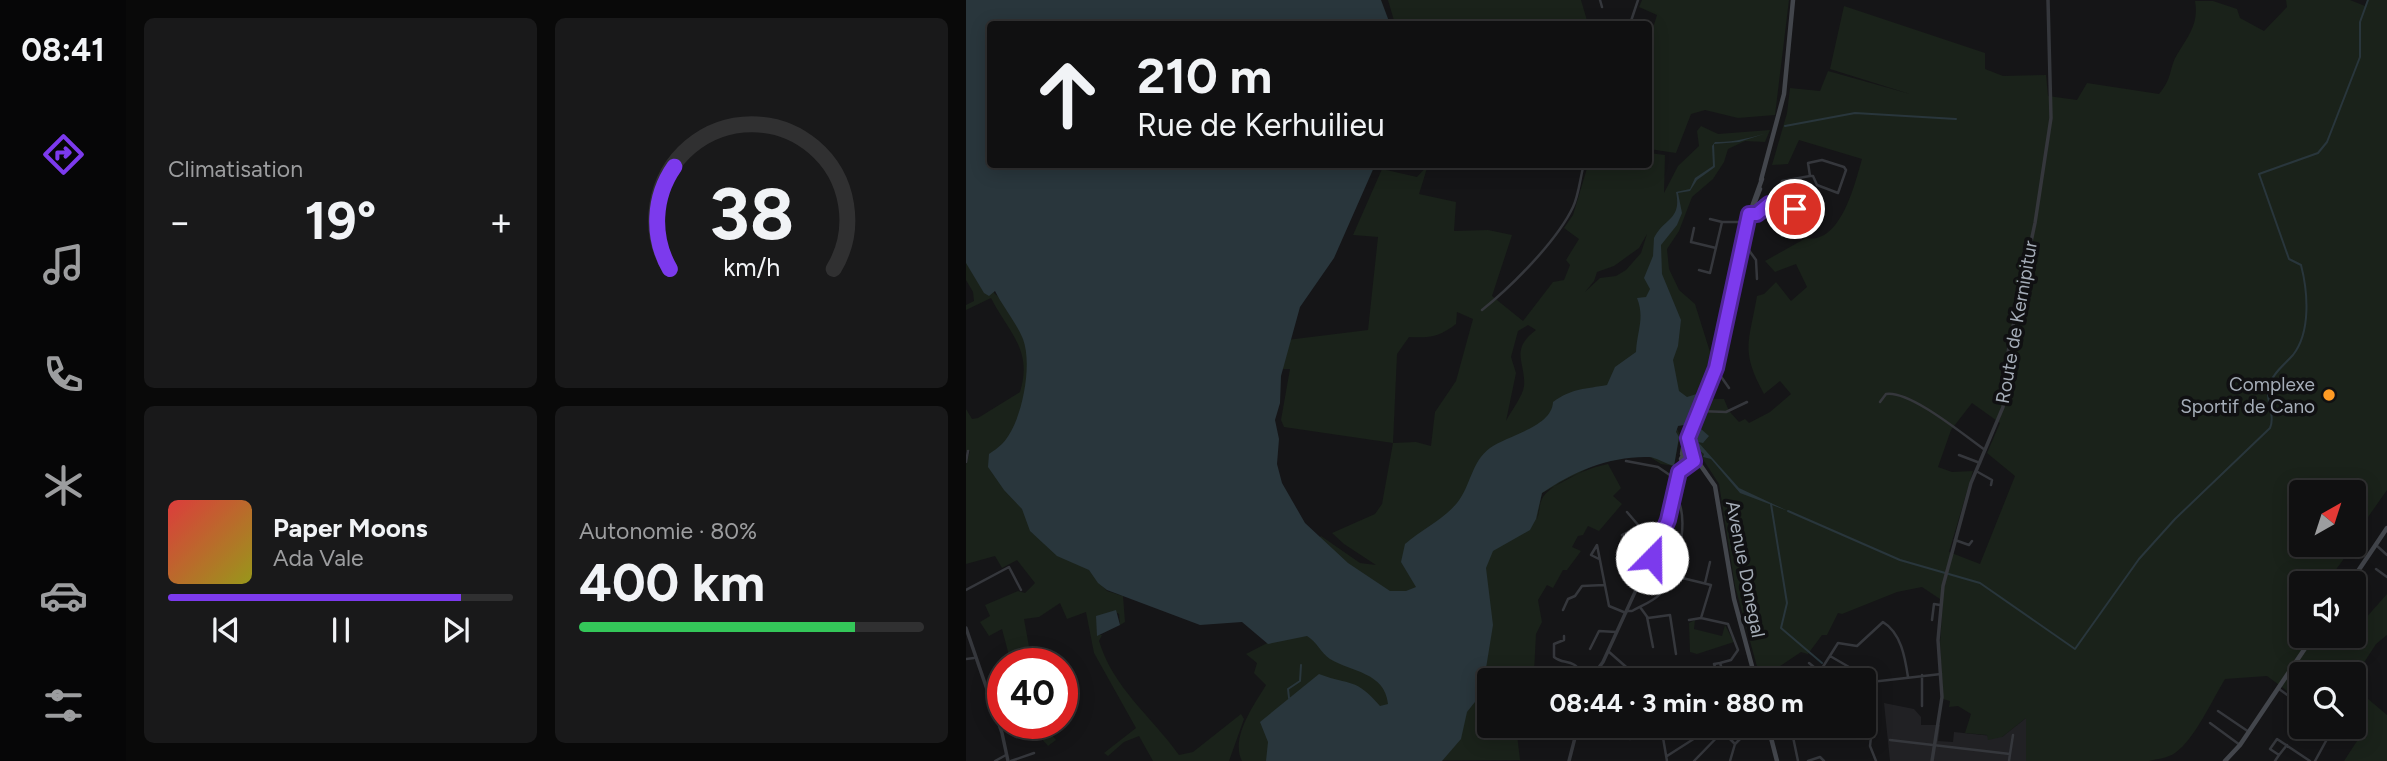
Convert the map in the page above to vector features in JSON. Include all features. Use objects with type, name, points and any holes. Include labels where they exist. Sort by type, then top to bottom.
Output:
[{"type":"main road","points":[[1681,457],[1685,436],[1699,411],[1716,368],[1747,223],[1775,134],[1787,68],[1793,0]]},
{"type":"main road","points":[[1689,465],[1693,455],[1688,441],[1693,423]]},
{"type":"main road","points":[[1681,457],[1693,455]]},
{"type":"main road","name":"Avenue Donegal","points":[[1693,455],[1716,486],[1734,599],[1753,668]]},
{"type":"main road","points":[[1681,457],[1689,465],[1702,467]]},
{"type":"main road","points":[[2358,571],[2387,528]]},
{"type":"main road","points":[[2226,761],[2279,690],[2306,648]]},
{"type":"main road","points":[[1771,738],[1777,761]]},
{"type":"street","points":[[1600,0],[1602,7]]},
{"type":"street","points":[[1631,21],[1638,0]]},
{"type":"street","name":"Route de Kernipitur","points":[[1931,761],[1942,701],[1938,646],[1940,605],[1955,540],[1976,471],[2003,407],[2009,345],[2035,223],[2051,118],[2048,0]]},
{"type":"street","points":[[1750,212],[1757,214],[1775,199],[1782,181],[1814,176],[1817,185],[1838,192],[1846,170],[1822,160],[1808,163],[1810,176]]},
{"type":"street","points":[[1482,310],[1541,251],[1567,218],[1576,199],[1583,168]]},
{"type":"street","points":[[1769,204],[1791,212],[1797,206]]},
{"type":"street","points":[[1782,236],[1780,231],[1786,210]]},
{"type":"street","points":[[1710,219],[1747,223]]},
{"type":"street","points":[[1699,270],[1710,272],[1722,222]]},
{"type":"street","points":[[1693,228],[1691,242],[1716,248]]},
{"type":"street","points":[[1743,243],[1756,260],[1757,279]]},
{"type":"street","points":[[1716,368],[1730,388]]},
{"type":"street","points":[[1880,402],[1886,394],[1896,394],[1927,410],[1985,450]]},
{"type":"street","points":[[1699,411],[1729,411],[1747,402]]},
{"type":"street","points":[[966,461],[968,451]]},
{"type":"street","points":[[1959,455],[1980,463]]},
{"type":"street","points":[[1598,668],[1661,536],[1673,503],[1681,457]]},
{"type":"street","points":[[1626,461],[1658,467],[1678,480]]},
{"type":"street","points":[[1679,472],[1689,465]]},
{"type":"street","points":[[1976,471],[1992,480],[1991,485]]},
{"type":"street","points":[[1599,559],[1609,606],[1626,612],[1640,607],[1662,593],[1681,549],[1683,530],[1680,505],[1673,503]]},
{"type":"street","points":[[1627,512],[1639,526],[1661,536]]},
{"type":"street","points":[[1625,539],[1622,535],[1639,526]]},
{"type":"street","points":[[1955,540],[1969,545],[1972,541]]},
{"type":"street","points":[[2376,545],[2387,555]]},
{"type":"street","points":[[1705,583],[1710,562]]},
{"type":"street","points":[[966,590],[1009,568],[1021,590]]},
{"type":"street","points":[[2376,569],[2387,577]]},
{"type":"street","points":[[1670,575],[1705,583],[1711,587],[1701,618]]},
{"type":"street","points":[[1563,610],[1568,599],[1575,596],[1582,586],[1604,585]]},
{"type":"street","points":[[1932,620],[1934,604],[1940,605]]},
{"type":"street","points":[[1640,607],[1647,617],[1653,647]]},
{"type":"street","points":[[1647,617],[1670,615],[1676,654]]},
{"type":"street","points":[[1689,620],[1701,618],[1728,624],[1738,650],[1731,660],[1714,664],[1715,668]]},
{"type":"street","points":[[1821,668],[1840,642],[1857,646],[1883,622],[1892,630],[1905,654],[1908,677]]},
{"type":"street","points":[[966,629],[973,643],[974,659],[1002,733],[1009,761],[1034,753]]},
{"type":"street","points":[[1590,649],[1599,631],[1616,632]]},
{"type":"street","points":[[1564,636],[1564,640],[1554,644],[1554,657],[1567,660],[1578,668]]},
{"type":"street","points":[[1608,651],[1627,668]]},
{"type":"street","points":[[1830,655],[1850,668]]},
{"type":"street","points":[[966,659],[974,659]]},
{"type":"street","points":[[1810,663],[1816,668]]},
{"type":"street","points":[[1876,681],[1941,674]]},
{"type":"street","points":[[1922,675],[1922,706]]},
{"type":"street","points":[[2279,690],[2289,697]]},
{"type":"street","points":[[2218,711],[2249,732]]},
{"type":"street","points":[[2210,723],[2240,745]]},
{"type":"street","points":[[2009,761],[2013,735]]},
{"type":"street","points":[[1569,761],[1576,738]]},
{"type":"street","points":[[1663,738],[1667,759],[1696,738]]},
{"type":"street","points":[[1694,761],[1717,738]]},
{"type":"street","points":[[1729,738],[1735,744]]},
{"type":"street","points":[[1730,761],[1735,744],[1741,738]]},
{"type":"street","points":[[1793,738],[1798,761]]},
{"type":"street","points":[[1873,738],[1870,746],[1876,761]]},
{"type":"street","points":[[2279,755],[2270,749],[2277,738],[2310,761]]},
{"type":"street","points":[[2315,761],[2327,739]]},
{"type":"street","points":[[1890,740],[2010,754]]},
{"type":"street","points":[[2275,761],[2287,745]]},
{"type":"street","points":[[995,761],[1006,755]]},
{"type":"street","points":[[1808,761],[1820,757],[1824,761]]},
{"type":"shaded area","points":[[966,0],[1381,0],[1389,21],[987,21],[987,168],[1374,168],[1334,258],[1300,307],[1281,376],[1280,403],[1275,420],[1279,439],[1277,464],[1282,483],[1305,523],[1348,563],[1390,591],[1406,591],[1416,587],[1401,562],[1405,544],[1457,503],[1484,454],[1498,443],[1528,430],[1545,418],[1551,411],[1553,402],[1560,397],[1607,385],[1615,367],[1636,352],[1640,318],[1637,298],[1646,297],[1650,289],[1644,278],[1653,256],[1654,238],[1674,214],[1676,192],[1690,189],[1695,178],[1713,166],[1712,146],[1715,142],[1728,142],[1770,132],[1739,142],[1714,144],[1715,167],[1697,180],[1690,191],[1678,193],[1682,213],[1677,225],[1661,245],[1662,274],[1681,320],[1678,346],[1673,360],[1679,391],[1687,397],[1700,393],[1684,425],[1678,426],[1674,466],[1651,457],[1635,457],[1593,466],[1567,478],[1542,493],[1536,519],[1530,530],[1493,551],[1486,568],[1493,625],[1486,668],[1477,668],[1477,699],[1467,712],[1461,739],[1442,761],[1266,761],[1268,742],[1260,722],[1319,674],[1358,686],[1380,706],[1388,704],[1386,693],[1381,685],[1366,674],[1330,659],[1307,636],[1268,644],[1242,622],[1200,625],[1107,590],[1089,570],[1057,556],[1030,531],[1022,509],[988,467],[989,454],[1009,435],[1020,409],[1026,378],[1026,350],[1023,339],[995,291],[989,296],[984,293],[966,263]]},
{"type":"shaded area","points":[[1388,0],[1581,0],[1587,21],[1394,21]]},
{"type":"shaded area","points":[[1642,0],[1789,0],[1775,115],[1738,118],[1705,110],[1691,114],[1676,153],[1652,149],[1652,31],[1657,15],[1639,7]]},
{"type":"shaded area","points":[[2286,0],[2350,0],[2365,6],[2367,0],[2387,0],[2387,490],[2366,520],[2366,480],[2289,480],[2289,557],[2345,557],[2335,571],[2289,571],[2289,648],[2366,648],[2366,618],[2387,594],[2387,635],[2376,644],[2364,662],[2289,662],[2289,692],[2267,676],[2225,679],[2203,719],[2182,747],[2169,756],[2149,761],[2026,761],[2026,718],[2002,737],[1988,740],[1987,735],[1965,733],[1971,714],[1958,706],[1949,707],[1950,701],[1943,699],[1940,643],[1943,601],[1922,587],[1897,592],[1842,614],[1838,613],[1827,635],[1822,635],[1808,654],[1801,652],[1777,668],[1757,668],[1735,586],[1719,484],[1691,441],[1707,399],[1724,399],[1729,411],[1739,422],[1745,419],[1749,423],[1770,412],[1791,394],[1780,381],[1764,394],[1749,356],[1749,336],[1757,296],[1764,294],[1776,282],[1791,301],[1807,287],[1796,264],[1775,272],[1765,261],[1806,238],[1818,238],[1829,232],[1844,210],[1862,159],[1799,140],[1788,164],[1772,165],[1787,113],[1790,88],[1820,91],[1828,71],[1910,94],[1830,69],[1844,6],[1985,53],[1985,69],[2003,76],[2046,75],[2048,96],[2077,100],[2087,83],[2159,94],[2192,29],[2196,16],[2195,1],[2213,1],[2237,9],[2240,18],[2264,31],[2287,7]],"holes":[[[1972,403],[2000,423],[1987,453],[2015,476],[1980,564],[1949,552],[1973,471],[1952,472],[1938,467],[1951,430]]]},
{"type":"shaded area","points":[[1701,126],[1718,134],[1770,130],[1765,142],[1745,141],[1728,149],[1724,162],[1713,179],[1692,197],[1679,231],[1667,249],[1669,269],[1679,290],[1695,304],[1710,352],[1709,371],[1684,425],[1679,423],[1677,429],[1680,435],[1674,466],[1661,464],[1650,457],[1629,457],[1596,464],[1577,474],[1608,464],[1621,488],[1613,496],[1622,504],[1599,531],[1588,526],[1583,535],[1578,536],[1572,547],[1581,551],[1567,570],[1563,570],[1553,588],[1547,585],[1538,600],[1542,622],[1536,634],[1534,668],[1477,668],[1477,738],[1517,738],[1520,760],[1242,761],[1239,752],[1241,732],[1266,685],[1254,673],[1257,663],[1246,654],[1269,642],[1282,570],[1312,586],[1319,605],[1368,659],[1394,670],[1419,666],[1440,651],[1463,617],[1469,580],[1465,542],[1499,522],[1512,504],[1517,490],[1554,446],[1594,425],[1611,429],[1621,416],[1643,411],[1646,402],[1640,386],[1647,379],[1656,346],[1670,333],[1670,327],[1655,316],[1665,296],[1655,285],[1651,275],[1660,264],[1659,240],[1674,228],[1677,214],[1672,227],[1656,240],[1657,264],[1649,276],[1652,285],[1663,296],[1654,309],[1653,318],[1668,331],[1653,347],[1645,376],[1637,387],[1643,408],[1621,414],[1611,428],[1588,421],[1540,449],[1493,518],[1457,537],[1455,599],[1443,626],[1422,646],[1407,653],[1389,659],[1376,652],[1332,599],[1329,574],[1298,557],[1321,536],[1360,563],[1376,565],[1332,533],[1375,514],[1382,504],[1393,443],[1284,427],[1281,420],[1290,369],[1278,369],[1287,354],[1287,340],[1368,330],[1378,237],[1353,235],[1382,169],[1417,177],[1427,168],[1419,194],[1456,202],[1454,231],[1488,230],[1512,235],[1492,296],[1523,321],[1553,282],[1564,280],[1570,265],[1566,260],[1579,239],[1564,228],[1573,215],[1587,168],[1652,168],[1652,153],[1665,155],[1664,193],[1678,166],[1699,146],[1697,131]],"holes":[[[1647,234],[1641,253],[1626,270],[1616,276],[1600,278],[1585,292],[1597,272],[1614,266],[1639,248]],[[1457,312],[1473,319],[1456,381],[1435,412],[1431,446],[1416,442],[1393,443],[1397,354],[1409,337],[1434,336],[1456,324]],[[1528,325],[1536,330],[1528,337],[1521,350],[1524,386],[1506,421],[1516,373],[1511,357],[1518,331]],[[1555,486],[1542,499],[1537,519],[1542,493]]]},
{"type":"shaded area","points":[[966,226],[993,284],[994,293],[1033,328],[1016,500],[1027,515],[1031,532],[1086,566],[1107,591],[1123,596],[1125,622],[1120,625],[1119,614],[1113,611],[1103,615],[1097,635],[1102,635],[1099,641],[1105,658],[1123,688],[1179,755],[1193,752],[1241,714],[1244,719],[1229,761],[1153,761],[1139,736],[1124,742],[1108,756],[1104,753],[1136,728],[1094,653],[1086,612],[1067,619],[1060,603],[1039,617],[1024,619],[1029,648],[1007,648],[1002,629],[989,636],[980,622],[990,616],[985,605],[1018,591],[1025,593],[1035,583],[1017,560],[1002,568],[995,556],[966,564],[966,465],[970,451],[966,451],[966,409],[972,419],[978,418],[1020,392],[1023,365],[1017,342],[991,298],[966,310],[966,305],[974,301],[973,292],[966,280]]},
{"type":"shaded area","points":[[1701,429],[1709,436],[1703,443],[1698,442],[1739,488],[1788,511],[1740,493],[1711,459],[1703,457],[1704,454],[1694,446],[1693,437]]},
{"type":"shaded area","points":[[1116,610],[1120,625],[1097,636],[1096,616]]},
{"type":"shaded area","points":[[1695,620],[1694,629],[1722,636],[1725,625],[1734,642],[1697,654],[1690,652],[1689,623]]},
{"type":"shaded area","points":[[2366,697],[2387,715],[2387,761],[2344,761],[2357,741],[2354,739],[2366,739]]},
{"type":"shaded area","points":[[1884,703],[1914,709],[1921,717],[1921,725],[1940,725],[1938,741],[1953,742],[1954,732],[2002,737],[2026,718],[2026,761],[1890,761]]},
{"type":"shaded area","points":[[1042,739],[1055,739],[1056,740],[1048,746]]},
{"type":"waterway","points":[[1788,511],[1900,560],[1980,583],[2075,649],[2139,559],[2175,519],[2270,428],[2272,417],[2269,385],[2299,346],[2305,324],[2306,299],[2301,265],[2289,259],[2259,174],[2318,153],[2327,142],[2360,57],[2360,22],[2368,0]]},
{"type":"waterway","points":[[1785,126],[1855,113],[1956,119]]},
{"type":"waterway","points":[[1771,504],[1787,603],[1781,628],[1822,663]]},
{"type":"waterway","points":[[1289,698],[1288,689],[1300,681],[1301,665]]},
{"type":"place","name":"Complexe Sportif de Cano","points":[[2329,395]]},
{"type":"route","points":[[1652,558],[1668,520],[1679,472],[1694,461],[1688,438],[1716,368],[1749,214],[1757,214],[1769,204],[1791,212],[1795,209]]}]
